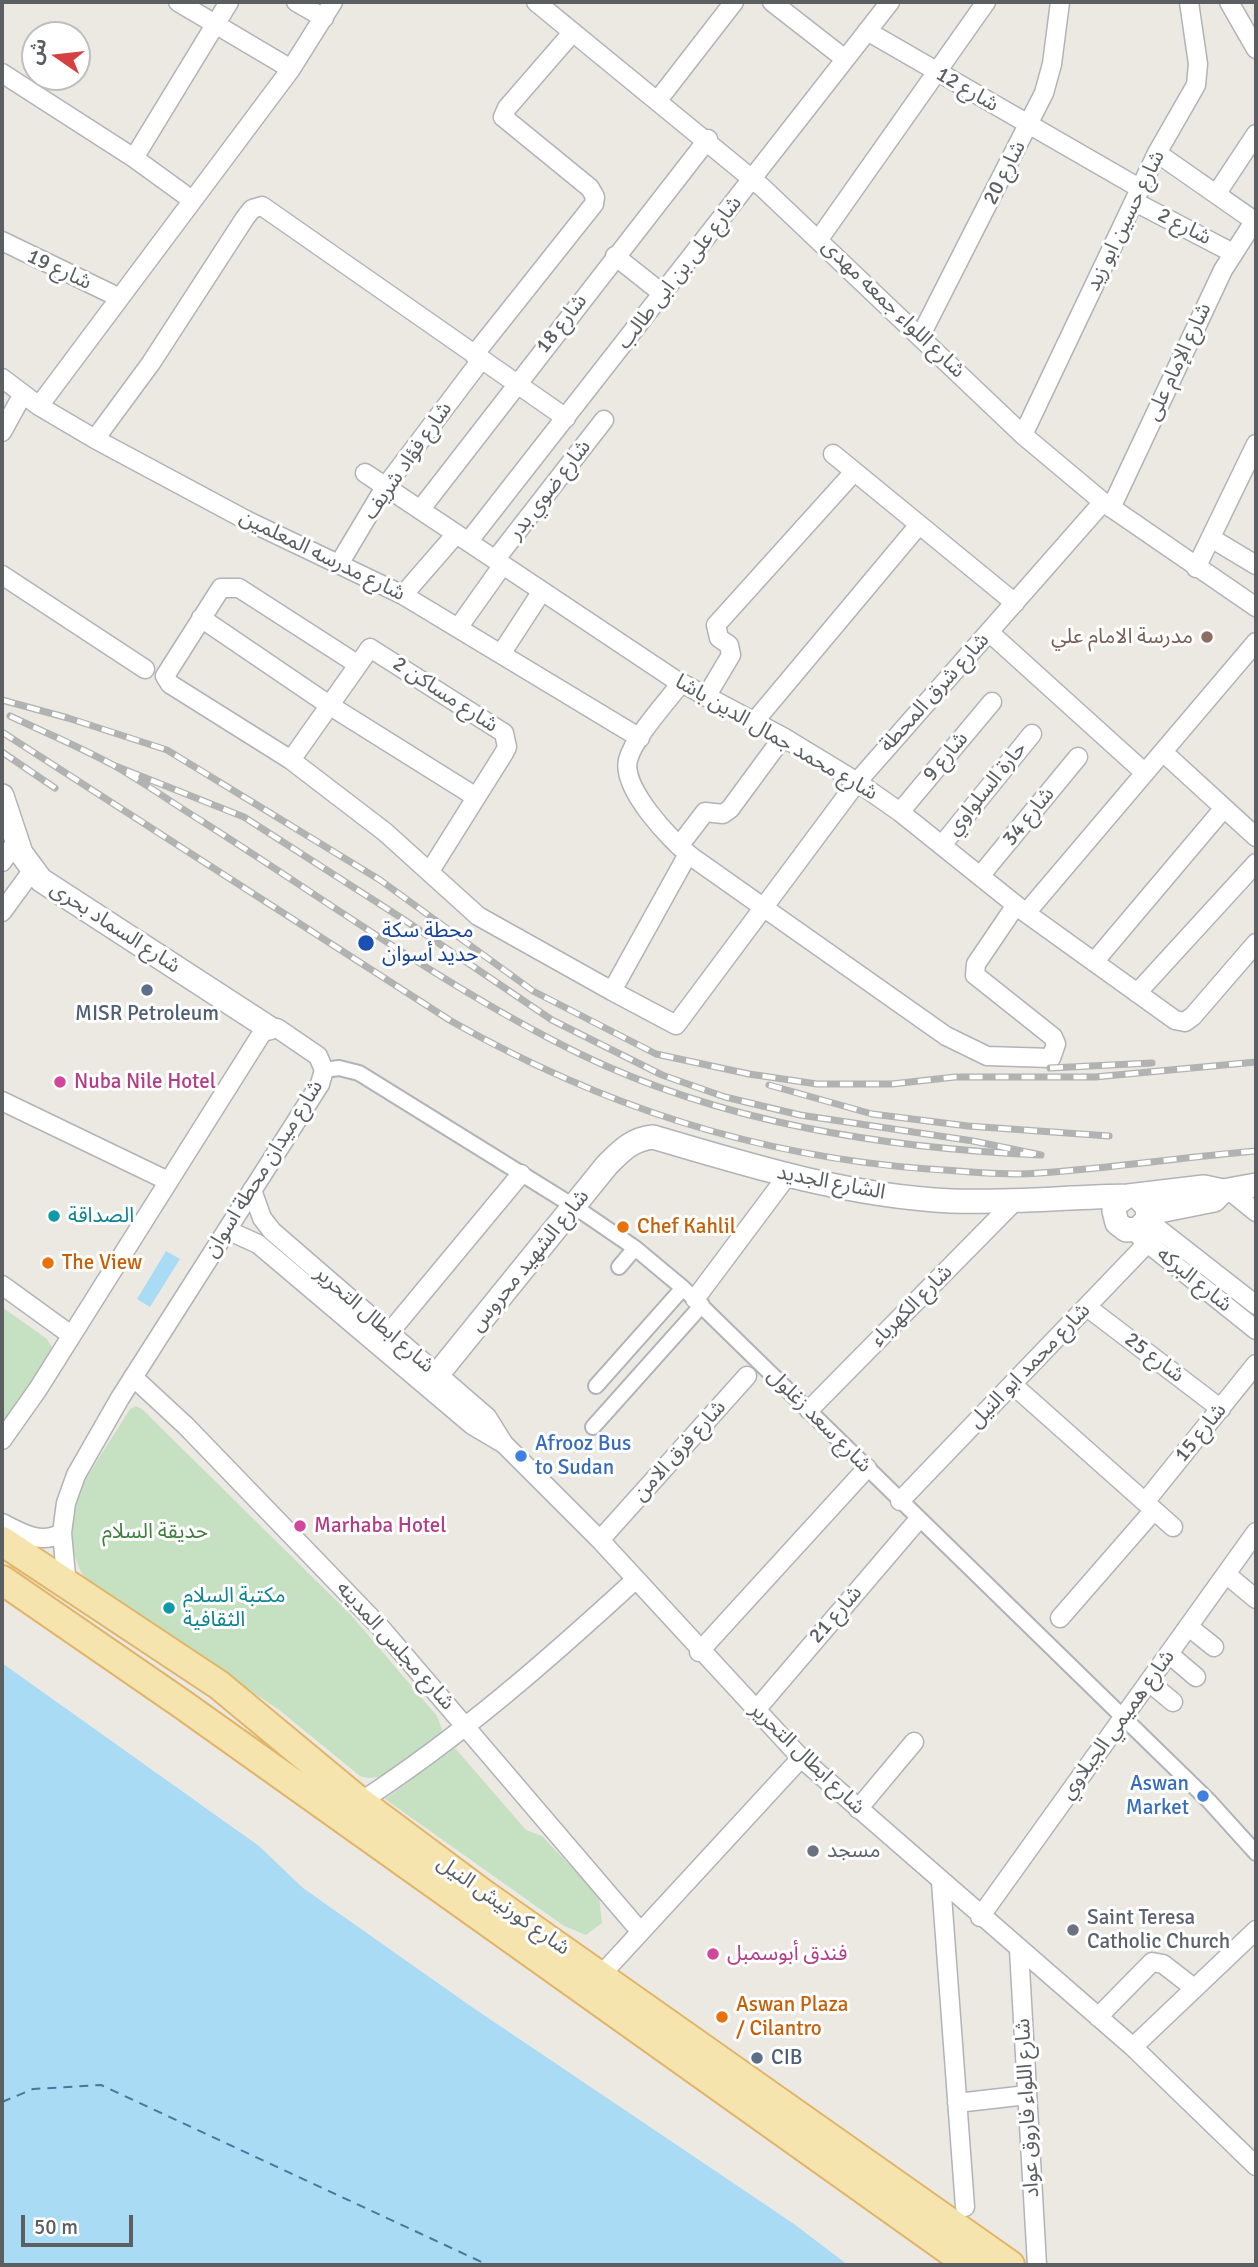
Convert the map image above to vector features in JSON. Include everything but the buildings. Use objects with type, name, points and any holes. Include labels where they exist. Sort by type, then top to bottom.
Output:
[{"type":"main road","name":"شارع كورنيش النيل","points":[[2,1541],[239,1701],[360,1802],[482,1893],[1010,2265]]},
{"type":"main road","name":"شارع كورنيش النيل","points":[[2,1580],[182,1704],[970,2265]]},
{"type":"main road","points":[[175,1656],[178,1668],[202,1692],[195,1705],[182,1704]]},
{"type":"street","points":[[178,2],[291,69]]},
{"type":"street","points":[[134,158],[229,2]]},
{"type":"street","points":[[296,2],[324,18]]},
{"type":"street","points":[[39,406],[291,69],[333,2]]},
{"type":"street","name":"شارع اللواء جمعه مهدى","points":[[536,2],[708,139],[753,179],[921,335],[1023,435],[1107,505],[1256,607]]},
{"type":"street","points":[[658,100],[734,2]]},
{"type":"street","points":[[772,2],[845,59]]},
{"type":"street","name":"شارع على بن ابى طالب","points":[[402,595],[462,538],[566,418],[890,2]]},
{"type":"street","points":[[819,239],[986,2]]},
{"type":"street","name":"شارع 20","points":[[921,335],[1044,93],[1052,64],[1060,2]]},
{"type":"street","name":"شارع حسين ابو زيد","points":[[1023,435],[1157,153],[1196,85],[1199,75],[1189,2]]},
{"type":"street","points":[[1229,2],[1256,49]]},
{"type":"street","name":"شارع 12","points":[[867,31],[1029,126],[1138,196]]},
{"type":"street","name":"شارع فؤاد شريف","points":[[339,564],[386,488],[477,358],[594,204],[594,192],[590,188],[503,117],[507,108],[572,33]]},
{"type":"street","points":[[2,73],[134,158],[192,200]]},
{"type":"street","points":[[1217,193],[1256,134]]},
{"type":"street","name":"شارع 18","points":[[420,510],[515,384],[708,139]]},
{"type":"street","points":[[1157,153],[1256,221]]},
{"type":"street","name":"شارع 2","points":[[1138,196],[1233,253]]},
{"type":"street","points":[[95,439],[151,363],[245,218],[257,207],[265,207],[566,418]]},
{"type":"street","name":"شارع الإمام على","points":[[1107,505],[1233,253],[1256,221]]},
{"type":"street","name":"شارع 19","points":[[2,242],[118,297]]},
{"type":"street","points":[[615,256],[663,294]]},
{"type":"street","name":"شارع مدرسه المعلمين","points":[[2,378],[39,406],[95,439],[246,520],[402,595],[640,738]]},
{"type":"street","points":[[2,432],[23,394]]},
{"type":"street","name":"شارع ضوي بدر","points":[[458,628],[499,563],[604,420]]},
{"type":"street","points":[[1196,568],[1256,444]]},
{"type":"street","points":[[833,454],[1015,603]]},
{"type":"street","points":[[706,696],[732,655],[729,645],[716,631],[720,620],[854,472]]},
{"type":"street","name":"شارع محمد جمال الدين باشا","points":[[365,473],[681,683],[783,737],[857,782],[900,812],[1021,909],[1175,1020],[1185,1022],[1193,1016],[1256,943]]},
{"type":"street","name":"شارع شرق المحطة","points":[[612,991],[676,1024],[857,782],[1015,603],[1107,505]]},
{"type":"street","points":[[754,722],[918,526]]},
{"type":"street","points":[[1210,538],[1256,565]]},
{"type":"street","points":[[2,575],[145,668]]},
{"type":"street","name":"شارع مساكن 2","points":[[201,618],[221,588],[228,585],[239,588],[362,657],[373,649],[503,733],[507,747],[476,797]]},
{"type":"street","points":[[501,654],[542,592]]},
{"type":"street","points":[[430,871],[476,797],[329,705],[201,618],[167,668],[166,679],[291,760],[430,871],[488,923],[612,991],[705,812],[723,814],[730,809],[783,737]]},
{"type":"street","points":[[989,632],[1145,773]]},
{"type":"street","points":[[681,683],[640,738],[627,763],[630,780],[662,831],[684,850],[946,1036],[972,1050],[996,1058],[1051,1058],[1056,1044],[1053,1037],[975,975],[976,964],[1021,909],[1145,773],[1256,642]]},
{"type":"street","points":[[291,760],[362,657]]},
{"type":"street","name":"شارع 9","points":[[900,812],[992,702]]},
{"type":"street","name":"حارة السلواوي","points":[[942,845],[1032,734]]},
{"type":"street","points":[[1163,752],[1256,837]]},
{"type":"street","name":"شارع 34","points":[[981,876],[1078,757]]},
{"type":"street","name":"شارع السماد بحرى","points":[[2,796],[16,842],[32,871],[269,1028]]},
{"type":"street","points":[[1094,962],[1224,808]]},
{"type":"street","points":[[2,862],[16,842]]},
{"type":"street","points":[[1137,993],[1256,863]]},
{"type":"street","points":[[2,912],[32,871]]},
{"type":"street","points":[[2,1440],[71,1335],[166,1180],[260,1036],[269,1028]]},
{"type":"street","name":"شارع ميدان محطة اسوان","points":[[67,1586],[62,1533],[66,1503],[76,1475],[133,1377],[320,1084],[324,1070],[318,1056],[281,1030],[269,1028]]},
{"type":"street","name":"شارع سعد زغلول","points":[[324,1070],[339,1068],[359,1073],[575,1207],[635,1248],[693,1297],[760,1362],[1122,1720],[1209,1801],[1256,1853]]},
{"type":"street","points":[[2,1101],[166,1180]]},
{"type":"street","name":"الشارع الجديد","points":[[623,1149],[636,1140],[653,1137],[787,1176],[897,1196],[1046,1200],[1139,1218],[1196,1188],[1226,1190],[1256,1185]]},
{"type":"street","name":"شارع الشهيد محروس","points":[[437,1375],[623,1149]]},
{"type":"street","points":[[390,1333],[521,1174]]},
{"type":"street","points":[[593,1427],[787,1176]]},
{"type":"street","name":"شارع ابطال التحرير","points":[[252,1190],[266,1224],[487,1417],[504,1444],[600,1541],[699,1652],[800,1758],[980,1917],[1133,2047],[1256,2165]]},
{"type":"street","points":[[1226,1190],[1256,1212]]},
{"type":"street","name":"شارع الكهرباء","points":[[809,1410],[1015,1201]]},
{"type":"street","name":"شارع البركه","points":[[1139,1218],[1256,1305]]},
{"type":"street","name":"شارع البركه","points":[[1139,1218],[1256,1330]]},
{"type":"street","name":"شارع محمد ابو النيل","points":[[900,1501],[1087,1307],[1139,1218]]},
{"type":"street","name":"شارع ابطال التحرير","points":[[227,1230],[258,1244],[472,1425],[504,1444]]},
{"type":"street","points":[[619,1267],[635,1248]]},
{"type":"street","points":[[2,1285],[71,1335]]},
{"type":"street","points":[[596,1386],[693,1297]]},
{"type":"street","name":"شارع 25","points":[[1087,1307],[1220,1409]]},
{"type":"street","name":"شارع فرق الامن","points":[[600,1541],[760,1362]]},
{"type":"street","name":"شارع 15","points":[[1060,1618],[1150,1506],[1256,1364]]},
{"type":"street","name":"شارع مجلس المدينه","points":[[133,1377],[186,1426],[307,1548],[467,1727],[557,1838],[640,1931]]},
{"type":"street","points":[[1012,1384],[1173,1527]]},
{"type":"street","points":[[699,1652],[867,1468]]},
{"type":"street","name":"شارع 21","points":[[755,1711],[918,1520]]},
{"type":"street","points":[[2,1523],[36,1538],[49,1538],[62,1533]]},
{"type":"street","name":"شارع هميمي الجبلاوي","points":[[980,1917],[1256,1532]]},
{"type":"street","points":[[1226,1574],[1256,1599]]},
{"type":"street","points":[[360,1802],[467,1727],[546,1662],[635,1580]]},
{"type":"street","points":[[1189,1627],[1214,1647]]},
{"type":"street","points":[[1169,1654],[1196,1677]]},
{"type":"street","points":[[1149,1682],[1173,1702]]},
{"type":"street","points":[[858,1809],[914,1742]]},
{"type":"street","points":[[601,1975],[800,1758]]},
{"type":"street","points":[[942,1882],[965,2207]]},
{"type":"street","points":[[1133,2047],[1256,1930]]},
{"type":"street","name":"شارع اللواء فاروق عواد","points":[[1019,1950],[1037,2265]]},
{"type":"street","points":[[1098,2017],[1152,1962],[1163,1964],[1195,1988]]},
{"type":"street","points":[[957,2103],[1027,2095]]},
{"type":"green space","points":[[2,1307],[47,1339],[53,1349],[2,1432]]},
{"type":"green space","name":"حديقة السلام","points":[[136,1406],[351,1615],[437,1716],[442,1729],[441,1736],[392,1772],[370,1778],[360,1776],[278,1709],[89,1583],[77,1563],[72,1539],[73,1514],[78,1491],[130,1409]]},
{"type":"green space","points":[[455,1748],[526,1830],[542,1836],[599,1896],[602,1923],[586,1935],[564,1926],[385,1799]]},
{"type":"water","points":[[166,1251],[180,1259],[150,1307],[137,1299]]},
{"type":"water","points":[[2,1663],[259,1846],[303,1888],[469,2005],[794,2224],[848,2265],[2,2265]]},
{"type":"ferry route","points":[[2,2102],[33,2089],[101,2085],[488,2265]]},
{"type":"railway","points":[[2,700],[167,750],[380,880],[533,991],[656,1054],[749,1074],[817,1084],[892,1084],[955,1077],[1095,1077],[1256,1062]]},
{"type":"railway","points":[[10,716],[124,772],[482,1001],[580,1054],[634,1078],[690,1098],[805,1128],[923,1146],[1041,1155],[973,1141],[800,1115],[725,1097],[662,1075],[552,1020],[403,919],[244,817],[113,765]]},
{"type":"railway","points":[[2,732],[451,1021],[565,1078],[681,1122],[802,1152],[864,1162],[984,1173],[1067,1171],[1256,1151]]},
{"type":"railway","points":[[2,752],[55,788]]},
{"type":"railway","points":[[1050,1068],[1152,1063]]},
{"type":"railway","points":[[769,1085],[872,1114],[968,1126],[1109,1136]]},
{"type":"place","name":"مدرسة الامام علي","points":[[1207,637]]},
{"type":"place","name":"محطة سكة حديد أسوان","points":[[366,943]]},
{"type":"place","name":"MISR Petroleum","points":[[147,990]]},
{"type":"place","name":"Nuba Nile Hotel","points":[[60,1082]]},
{"type":"place","name":"الصداقة","points":[[54,1216]]},
{"type":"place","name":"Chef Kahlil","points":[[623,1227]]},
{"type":"place","name":"The View","points":[[48,1263]]},
{"type":"place","name":"Afrooz Bus to Sudan","points":[[521,1456]]},
{"type":"place","name":"Marhaba Hotel","points":[[300,1526]]},
{"type":"place","name":"مكتبة السلام الثقافية","points":[[169,1608]]},
{"type":"place","name":"Aswan Market","points":[[1203,1796]]},
{"type":"place","name":"مسجد","points":[[813,1851]]},
{"type":"place","name":"Saint Teresa Catholic Church","points":[[1073,1930]]},
{"type":"place","name":"فندق أبوسمبل","points":[[713,1954]]},
{"type":"place","name":"Aswan Plaza / Cilantro","points":[[722,2017]]},
{"type":"place","name":"CIB","points":[[757,2058]]}]
